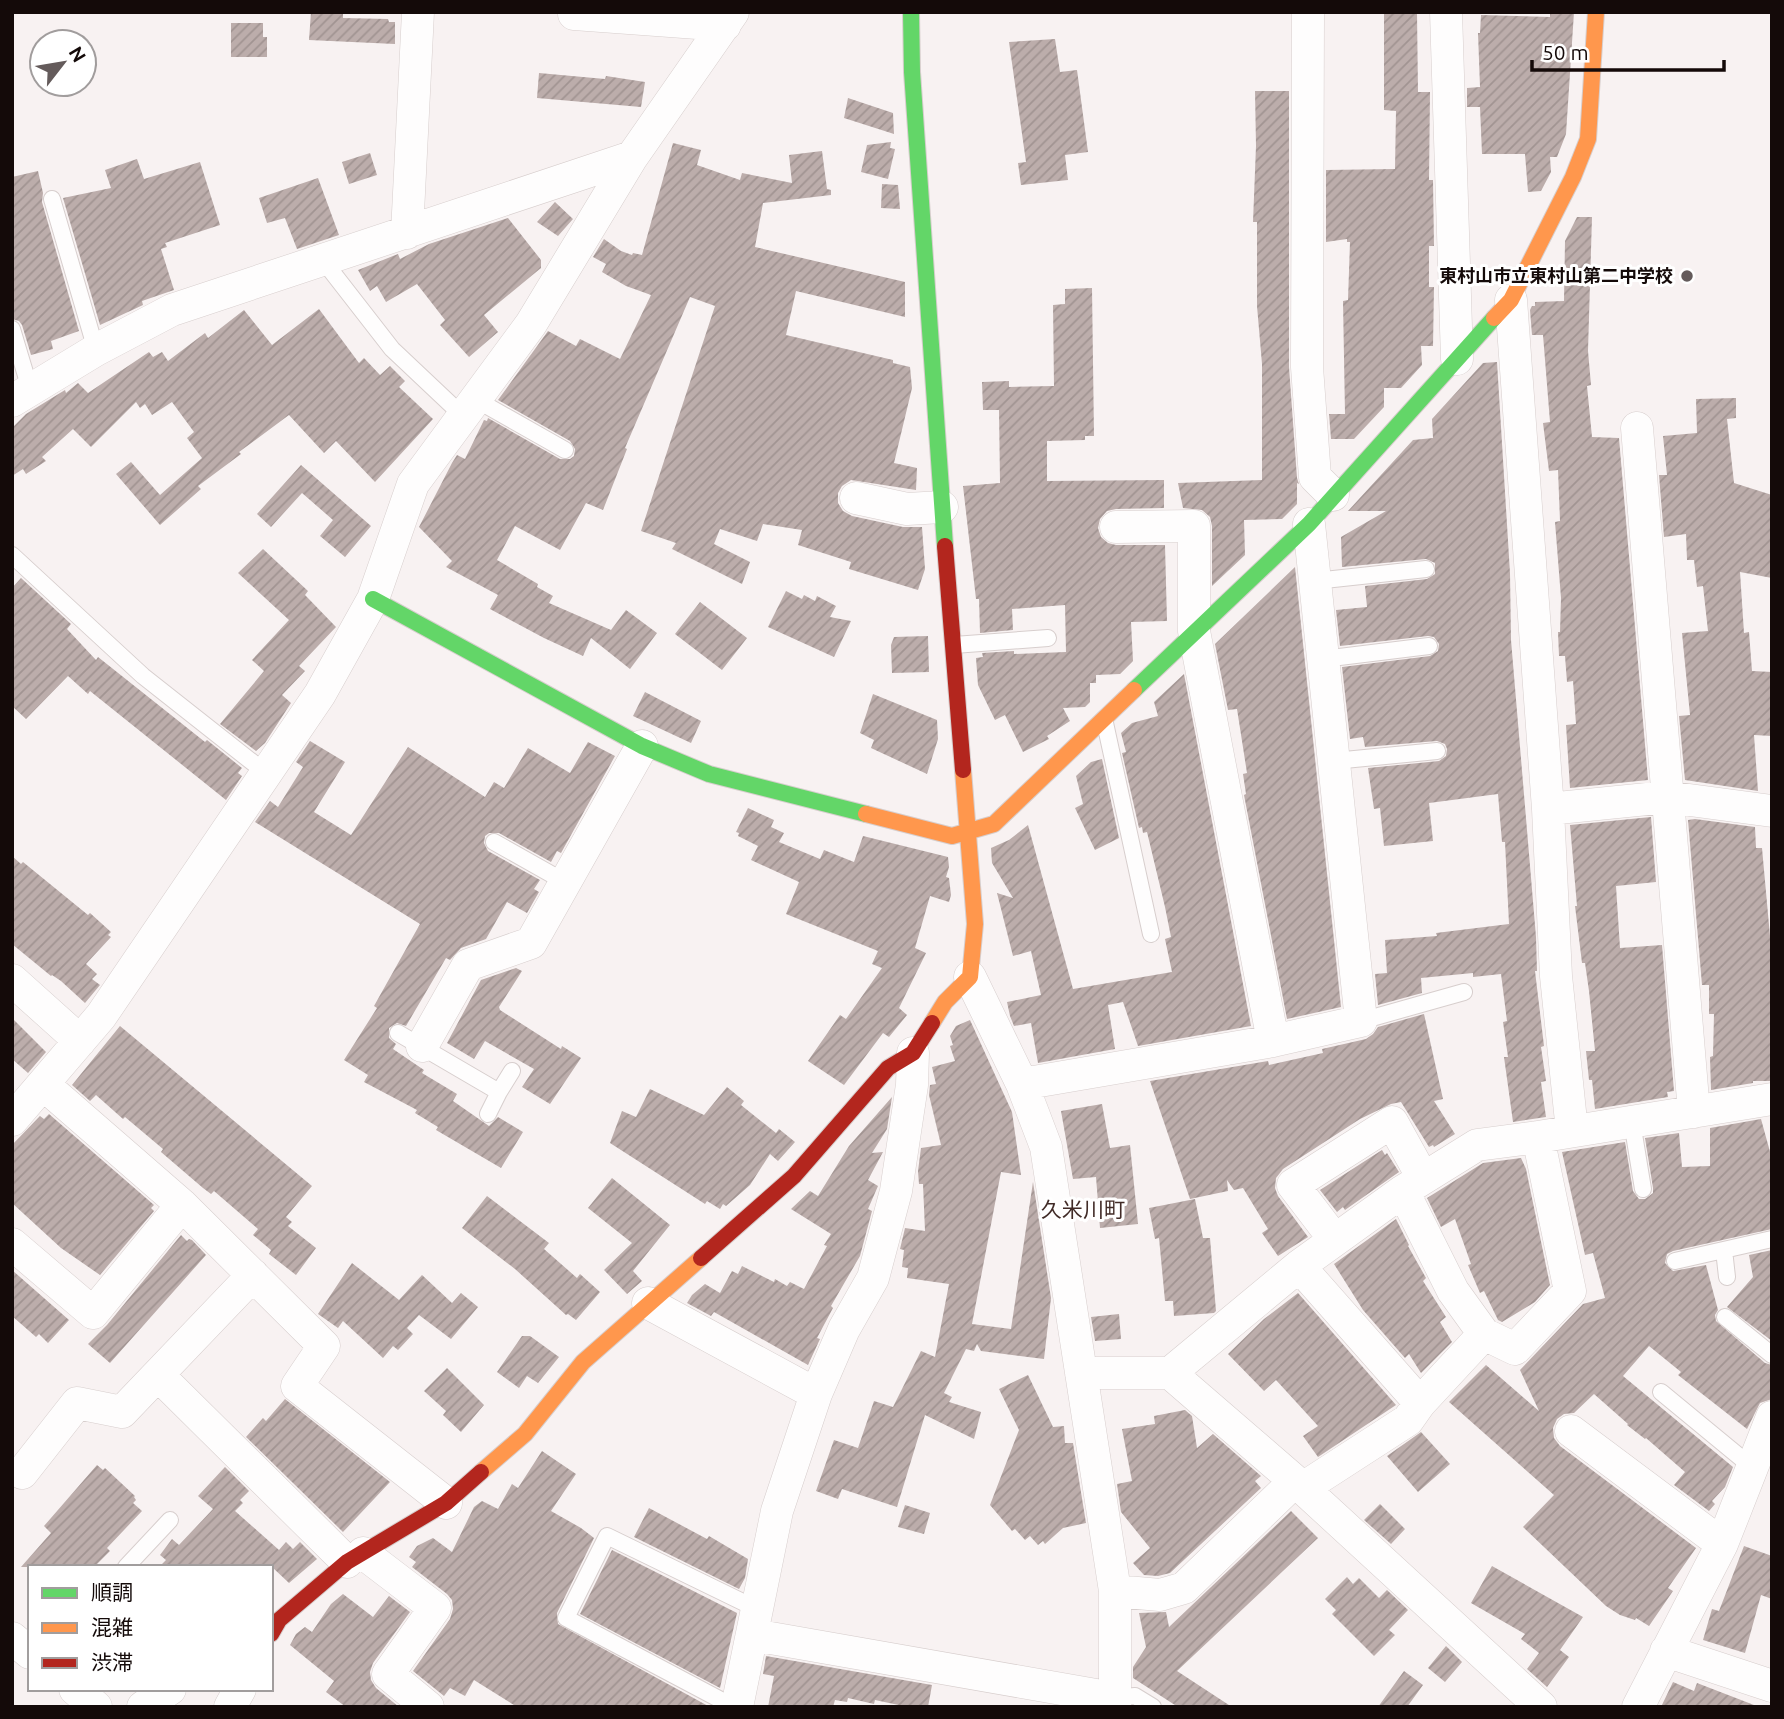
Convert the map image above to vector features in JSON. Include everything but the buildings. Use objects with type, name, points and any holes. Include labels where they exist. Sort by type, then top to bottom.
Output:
[{"type":"street","points":[[407,233],[418,12]]},
{"type":"street","points":[[755,1622],[1114,1702],[1115,1591],[1046,1147],[1022,1084],[970,977],[975,924],[942,506],[912,72],[911,12]]},
{"type":"street","points":[[1308,12],[1307,367],[1315,477],[1333,495]]},
{"type":"street","points":[[1446,12],[1458,359]]},
{"type":"street","points":[[373,599],[642,746],[709,774],[953,836],[994,824],[1309,524],[1511,300],[1573,177],[1588,139],[1595,12]]},
{"type":"street","points":[[574,14],[729,19]]},
{"type":"street","points":[[12,1121],[101,1016],[320,694],[373,599],[413,484],[531,324],[632,157],[729,19]]},
{"type":"street","points":[[21,395],[173,310],[632,157]]},
{"type":"street","points":[[1511,300],[1548,809],[1556,976],[1572,1131]]},
{"type":"street","points":[[1637,428],[1693,1112]]},
{"type":"street","points":[[856,498],[907,509],[942,506]]},
{"type":"street","points":[[1022,1084],[1273,1041],[1361,1021],[1309,524]]},
{"type":"street","points":[[1116,527],[1194,526],[1194,631],[1273,1041]]},
{"type":"street","points":[[410,1039],[468,965],[531,943],[642,746]]},
{"type":"street","points":[[1548,809],[1667,797],[1772,811]]},
{"type":"street","points":[[274,1626],[355,1558],[446,1503],[525,1434],[583,1362],[794,1176],[888,1068],[913,1053],[945,1002],[970,977]]},
{"type":"street","points":[[12,980],[80,1041]]},
{"type":"street","points":[[736,1707],[777,1511],[816,1394],[844,1329],[873,1278],[897,1191],[912,1085],[913,1053]]},
{"type":"street","points":[[44,1085],[182,1205],[324,1346],[297,1386],[446,1503]]},
{"type":"street","points":[[1081,1373],[1170,1373],[1299,1266],[1413,1184],[1477,1145],[1772,1099]]},
{"type":"street","points":[[1335,1240],[1293,1185],[1392,1122],[1453,1291],[1484,1334],[1515,1349],[1570,1291],[1538,1137]]},
{"type":"street","points":[[12,1244],[93,1313],[182,1205]]},
{"type":"street","points":[[1299,1266],[1420,1403]]},
{"type":"street","points":[[22,1473],[77,1403],[122,1412],[253,1275]]},
{"type":"street","points":[[648,1303],[816,1394]]},
{"type":"street","points":[[1115,1591],[1160,1595],[1184,1588],[1299,1485],[1408,1420],[1420,1403],[1484,1334]]},
{"type":"street","points":[[1170,1373],[1299,1485],[1541,1707]]},
{"type":"street","points":[[158,1375],[355,1558],[435,1608],[388,1674],[424,1706]]},
{"type":"street","points":[[1637,1707],[1722,1544],[1772,1418]]},
{"type":"street","points":[[1571,1431],[1722,1544]]},
{"type":"street","points":[[12,1638],[28,1651]]},
{"type":"street","points":[[1665,1651],[1772,1686]]},
{"type":"street","points":[[77,1691],[96,1707]]},
{"type":"street","points":[[143,1707],[167,1691]]},
{"type":"street","points":[[230,1707],[239,1691]]},
{"type":"lane","points":[[52,199],[96,351]]},
{"type":"lane","points":[[322,259],[392,349],[469,408],[565,450]]},
{"type":"lane","points":[[12,330],[21,395]]},
{"type":"lane","points":[[12,555],[143,677],[265,774]]},
{"type":"lane","points":[[1315,581],[1426,569]]},
{"type":"lane","points":[[954,645],[1048,638]]},
{"type":"lane","points":[[1324,659],[1429,646]]},
{"type":"lane","points":[[1104,717],[1151,934]]},
{"type":"lane","points":[[1334,761],[1437,751]]},
{"type":"lane","points":[[494,842],[565,882]]},
{"type":"lane","points":[[1361,1021],[1464,992]]},
{"type":"lane","points":[[410,1039],[499,1092]]},
{"type":"lane","points":[[488,1114],[512,1071]]},
{"type":"lane","points":[[1632,1122],[1643,1189]]},
{"type":"lane","points":[[1675,1261],[1772,1239]]},
{"type":"lane","points":[[1724,1250],[1727,1277]]},
{"type":"lane","points":[[1724,1317],[1772,1355]]},
{"type":"lane","points":[[1661,1392],[1752,1467]]},
{"type":"lane","points":[[128,1565],[170,1520]]},
{"type":"lane","points":[[736,1707],[566,1618],[607,1535],[755,1622]]},
{"type":"lane","points":[[1114,1702],[1135,1696],[1153,1707]]},
{"type":"traffic: fast","points":[[911,12],[912,72],[945,546]]},
{"type":"traffic: fast","points":[[1134,690],[1309,524],[1494,318]]},
{"type":"traffic: fast","points":[[373,599],[642,746],[709,774],[866,814]]},
{"type":"traffic: slow","points":[[1494,318],[1511,300],[1573,177],[1588,139],[1596,12]]},
{"type":"traffic: slow","points":[[866,814],[952,836],[994,824],[1134,690]]},
{"type":"traffic: slow","points":[[932,1023],[945,1002],[970,977],[975,924],[963,770]]},
{"type":"traffic: slow","points":[[481,1472],[525,1434],[583,1362],[701,1258]]},
{"type":"traffic: jam","points":[[945,546],[963,770]]},
{"type":"traffic: jam","points":[[701,1258],[794,1176],[888,1068],[913,1053],[932,1023]]},
{"type":"traffic: jam","points":[[273,1630],[279,1620],[347,1562],[446,1503],[481,1472]]},
{"type":"place","name":"東村山市立東村山第二中学校","points":[[1687,276]]},
{"type":"district","name":"久米川町","points":[[1083,1210]]}]
